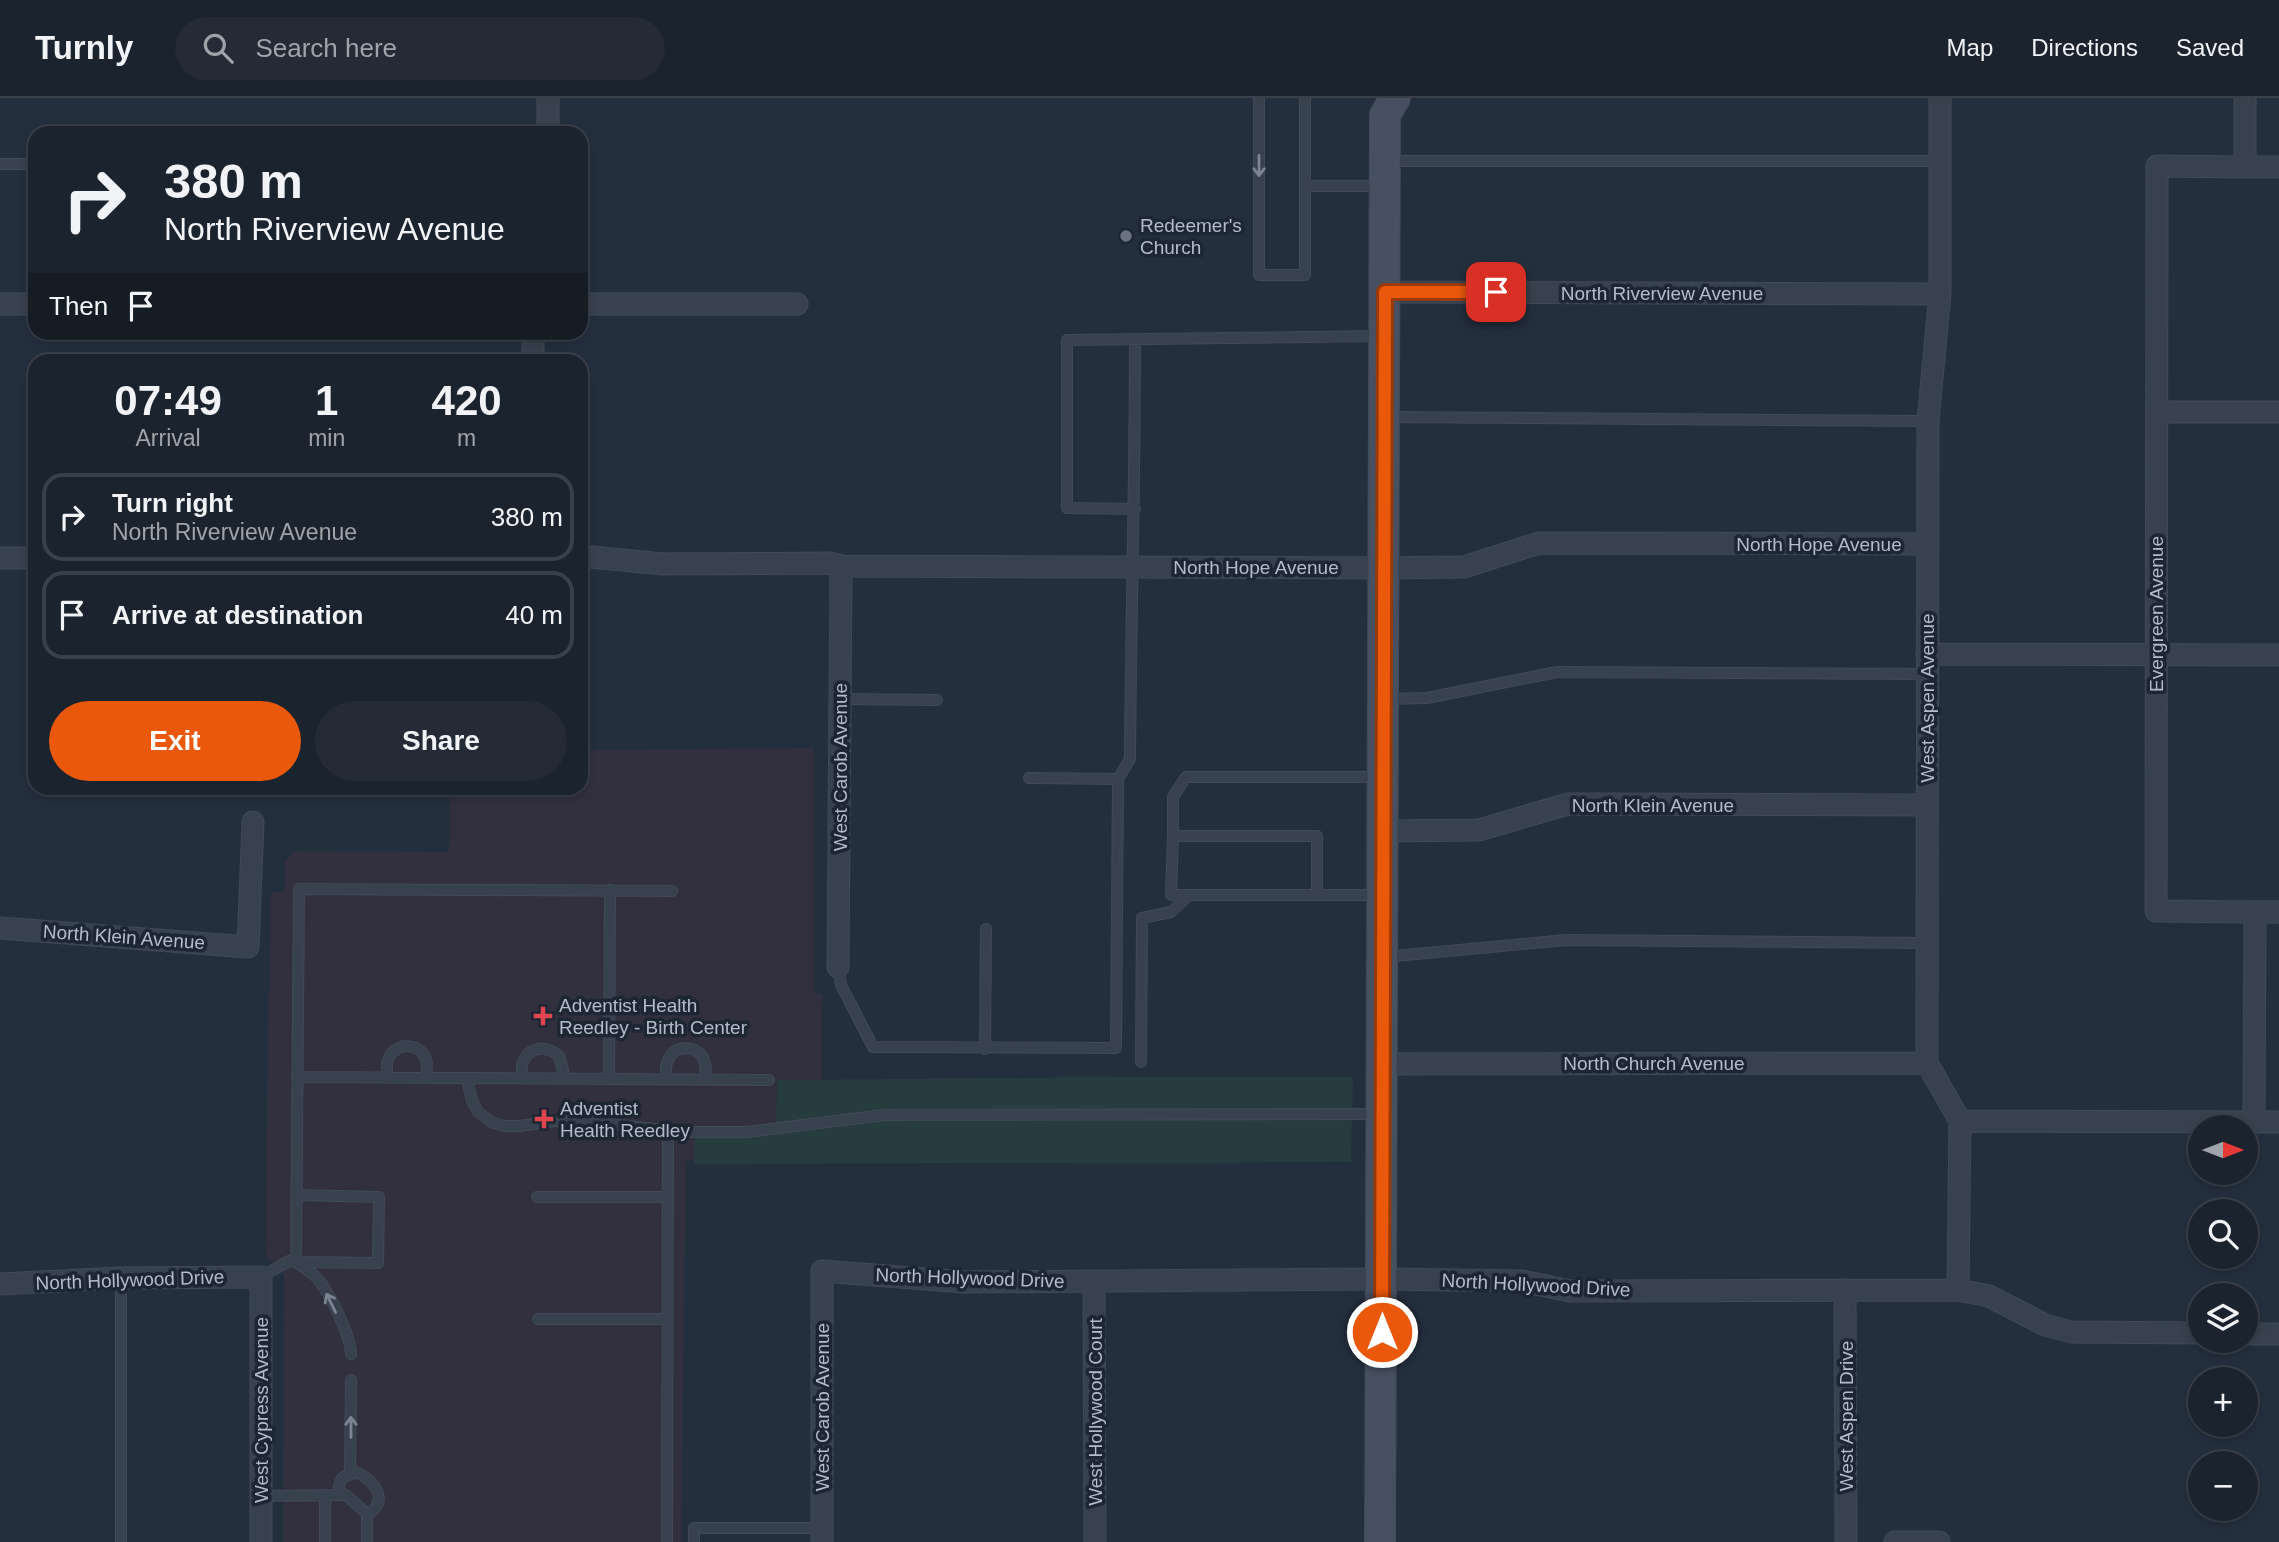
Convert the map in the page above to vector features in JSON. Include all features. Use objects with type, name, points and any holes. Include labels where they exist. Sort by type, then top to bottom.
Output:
[{"type":"street","points":[[548,98],[548,126]]},
{"type":"street","name":"West Aspen Avenue","points":[[1940,98],[1940,294],[1928,421],[1927,1063],[1960,1121]]},
{"type":"street","points":[[2245,98],[2245,167],[2279,167]]},
{"type":"street","points":[[1380,1542],[1385,104]]},
{"type":"street","name":"Evergreen Avenue","points":[[2245,167],[2157,166],[2156,911],[2255,912]]},
{"type":"street","name":"North Riverview Avenue","points":[[1385,292],[1940,294]]},
{"type":"street","points":[[0,304],[28,304]]},
{"type":"street","points":[[588,304],[797,304]]},
{"type":"street","points":[[2157,412],[2279,412]]},
{"type":"street","name":"North Hope Avenue","points":[[588,557],[663,564],[1382,568],[1464,567],[1539,542],[1928,544]]},
{"type":"street","points":[[0,558],[28,558]]},
{"type":"street","name":"West Carob Avenue","points":[[838,967],[841,566]]},
{"type":"street","points":[[1927,664],[2156,655],[2279,655]]},
{"type":"street","name":"North Klein Avenue","points":[[1382,831],[1479,830],[1568,804],[1927,805]]},
{"type":"street","name":"North Klein Avenue","points":[[0,928],[248,947],[253,822]]},
{"type":"street","points":[[2254,1115],[2255,912],[2279,912]]},
{"type":"street","name":"North Church Avenue","points":[[1382,1064],[1927,1063]]},
{"type":"street","points":[[1958,1290],[1960,1121],[2188,1122]]},
{"type":"street","points":[[2258,1122],[2279,1122]]},
{"type":"street","name":"West Carob Avenue","points":[[822,1271],[822,1535]]},
{"type":"street","name":"North Hollywood Drive","points":[[822,1271],[964,1282],[1382,1279],[1522,1281],[1570,1291],[1958,1290],[1989,1296],[2045,1325],[2071,1332],[2188,1333]]},
{"type":"street","name":"North Hollywood Drive","points":[[0,1284],[121,1278],[261,1277]]},
{"type":"street","name":"West Cypress Avenue","points":[[261,1277],[261,1542]]},
{"type":"street","name":"West Hollywood Court","points":[[1094,1282],[1095,1542]]},
{"type":"street","name":"West Aspen Drive","points":[[1845,1290],[1846,1542]]},
{"type":"street","points":[[2258,1334],[2279,1334]]},
{"type":"street","points":[[1895,1542],[1939,1542]]},
{"type":"lane","points":[[1259,98],[1259,275],[1305,275],[1305,98]]},
{"type":"lane","points":[[1305,186],[1386,173],[1940,161]]},
{"type":"lane","points":[[0,164],[28,164]]},
{"type":"lane","points":[[1135,509],[1067,508],[1067,340],[1384,336]]},
{"type":"lane","points":[[838,967],[841,985],[873,1047],[1116,1048],[1118,779],[1130,759],[1135,340]]},
{"type":"lane","points":[[1384,418],[1928,421]]},
{"type":"lane","points":[[1382,699],[1427,698],[1557,672],[1927,664]]},
{"type":"lane","points":[[840,699],[937,700]]},
{"type":"lane","points":[[1171,912],[1173,797],[1186,777],[1382,777]]},
{"type":"lane","points":[[1029,778],[1118,779]]},
{"type":"lane","points":[[1173,836],[1317,836],[1317,895]]},
{"type":"lane","points":[[296,1262],[299,889],[672,891]]},
{"type":"lane","points":[[609,1079],[610,890]]},
{"type":"lane","points":[[1171,895],[1382,895]]},
{"type":"lane","points":[[1141,1062],[1142,918],[1171,912],[1189,895]]},
{"type":"lane","points":[[985,1048],[986,929]]},
{"type":"lane","points":[[1382,957],[1566,940],[1926,943]]},
{"type":"lane","points":[[388,1077],[388,1059],[392,1053],[405,1046],[412,1046],[424,1054],[428,1068],[425,1077]]},
{"type":"lane","points":[[523,1078],[522,1060],[526,1054],[546,1048],[559,1056],[563,1070],[560,1078]]},
{"type":"lane","points":[[667,1079],[666,1061],[670,1055],[683,1048],[690,1048],[703,1056],[707,1070],[704,1079]]},
{"type":"lane","points":[[297,1077],[769,1080]]},
{"type":"lane","points":[[467,1078],[472,1101],[478,1112],[493,1123],[519,1126],[554,1121],[583,1121],[668,1131],[747,1132],[884,1115],[1382,1114]]},
{"type":"lane","points":[[667,1542],[668,1131]]},
{"type":"lane","points":[[261,1277],[289,1261],[378,1263],[379,1196],[297,1195]]},
{"type":"lane","points":[[537,1196],[668,1197]]},
{"type":"lane","points":[[296,1262],[316,1276],[323,1286],[345,1331],[351,1354]]},
{"type":"lane","points":[[121,1278],[121,1542]]},
{"type":"lane","points":[[538,1319],[668,1319]]},
{"type":"lane","points":[[340,1495],[340,1482],[350,1473],[351,1380]]},
{"type":"lane","points":[[350,1473],[363,1476],[379,1494],[377,1507],[367,1514]]},
{"type":"lane","points":[[325,1495],[326,1542]]},
{"type":"lane","points":[[261,1496],[346,1495],[367,1514],[367,1542]]},
{"type":"lane","points":[[694,1542],[694,1528],[822,1535]]},
{"type":"shaded area","name":"Adventist Health Reedley","points":[[814,748],[814,992],[822,995],[821,1158],[686,1160],[681,1542],[283,1542],[284,1274],[276,1262],[266,1258],[271,892],[285,892],[285,862],[294,851],[449,852],[450,795],[588,795],[588,750]]},
{"type":"green space","points":[[1353,1077],[1351,1162],[694,1164],[695,1132],[776,1129],[777,1080]]},
{"type":"place","name":"Redeemer's Church","points":[[1126,236]]},
{"type":"place","name":"Adventist Health Reedley - Birth Center","points":[[543,1016]]},
{"type":"place","name":"Adventist Health Reedley","points":[[544,1119]]},
{"type":"route","points":[[1382,1332],[1382,568],[1385,292],[1496,292]]}]
